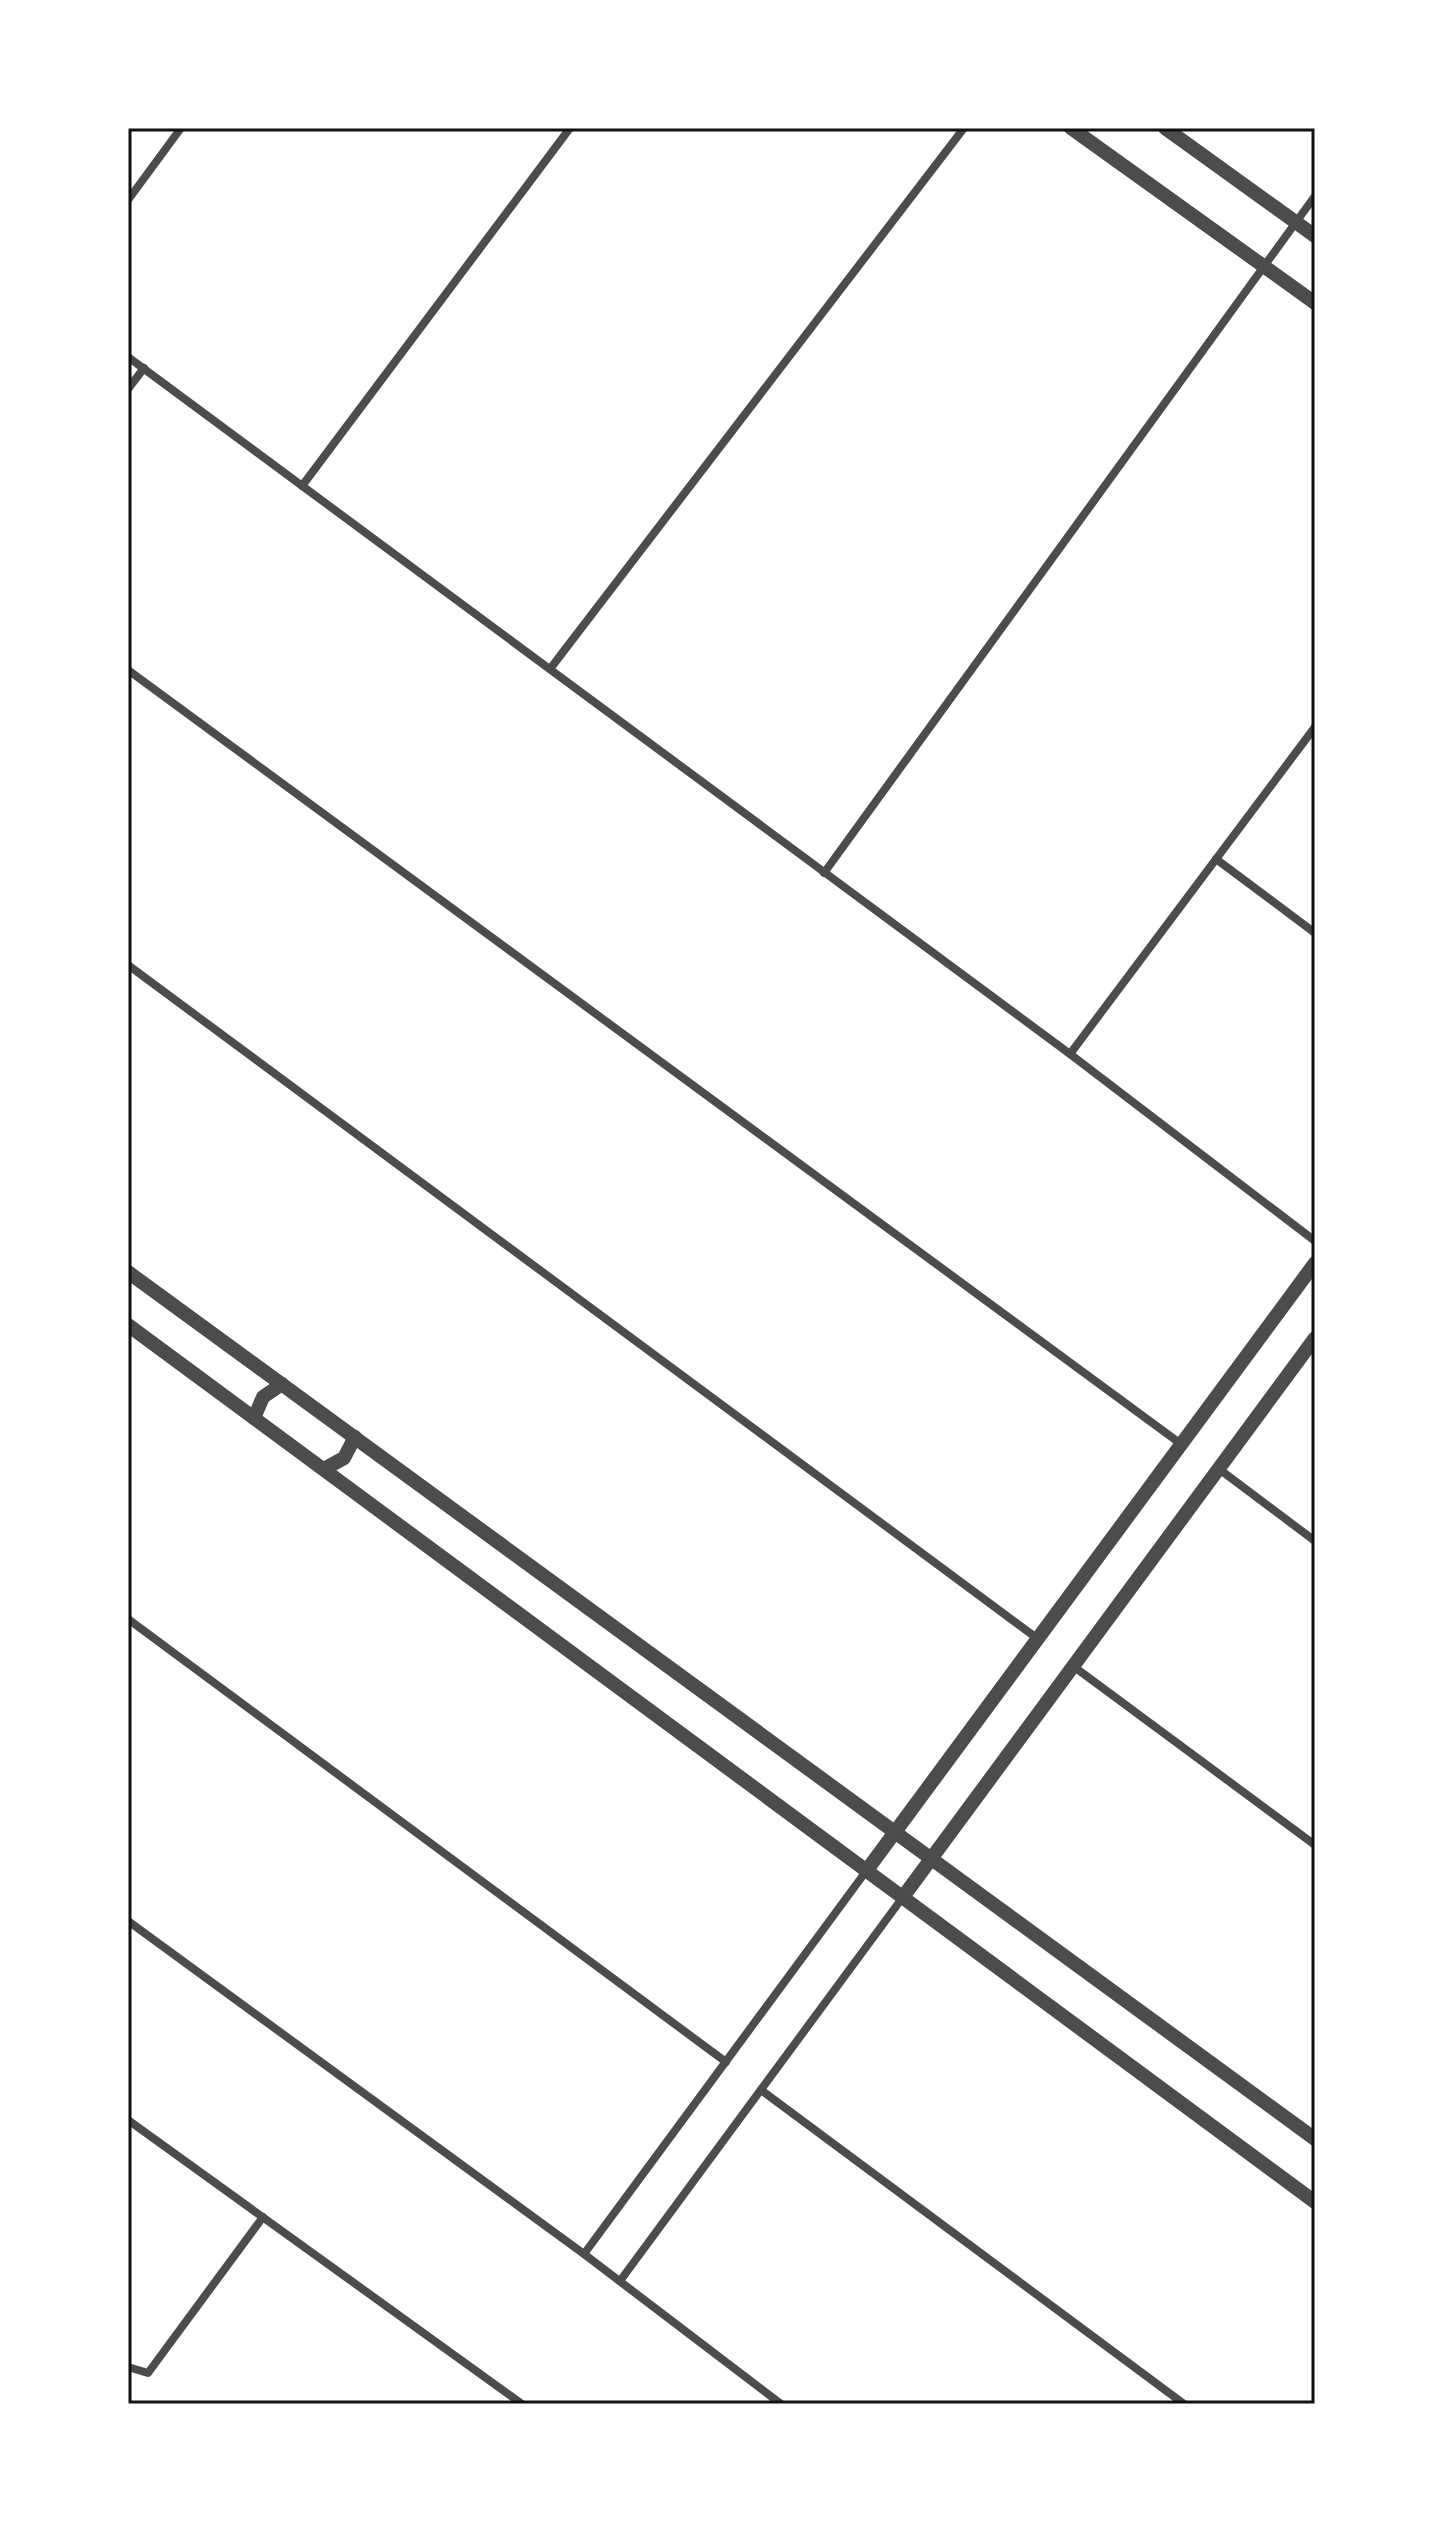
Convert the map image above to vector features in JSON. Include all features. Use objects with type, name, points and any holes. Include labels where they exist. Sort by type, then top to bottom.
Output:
[{"type":"street","points":[[128,200],[181,128]]},
{"type":"street","points":[[302,486],[570,128]]},
{"type":"street","points":[[550,669],[964,128]]},
{"type":"street","points":[[1071,128],[1315,303]]},
{"type":"street","points":[[1165,128],[1315,236]]},
{"type":"street","points":[[824,873],[1315,196]]},
{"type":"street","points":[[128,357],[1070,1054],[1315,1241]]},
{"type":"street","points":[[128,389],[144,368]]},
{"type":"street","points":[[128,670],[1181,1444]]},
{"type":"street","points":[[1070,1054],[1315,727]]},
{"type":"street","points":[[1216,859],[1315,933]]},
{"type":"street","points":[[128,965],[1038,1639]]},
{"type":"street","points":[[584,2254],[1315,1263]]},
{"type":"street","points":[[128,1272],[1315,2139]]},
{"type":"street","points":[[128,1325],[1315,2202]]},
{"type":"street","points":[[620,2281],[1315,1338]]},
{"type":"street","points":[[254,1418],[263,1397],[282,1384]]},
{"type":"street","points":[[324,1469],[344,1458],[355,1437]]},
{"type":"street","points":[[1219,1469],[1315,1541]]},
{"type":"street","points":[[128,1619],[726,2062]]},
{"type":"street","points":[[1073,1666],[1315,1845]]},
{"type":"street","points":[[128,1921],[584,2254],[781,2404]]},
{"type":"street","points":[[761,2090],[1184,2404]]},
{"type":"street","points":[[128,2120],[522,2404]]},
{"type":"street","points":[[128,2367],[148,2373],[263,2217]]}]
